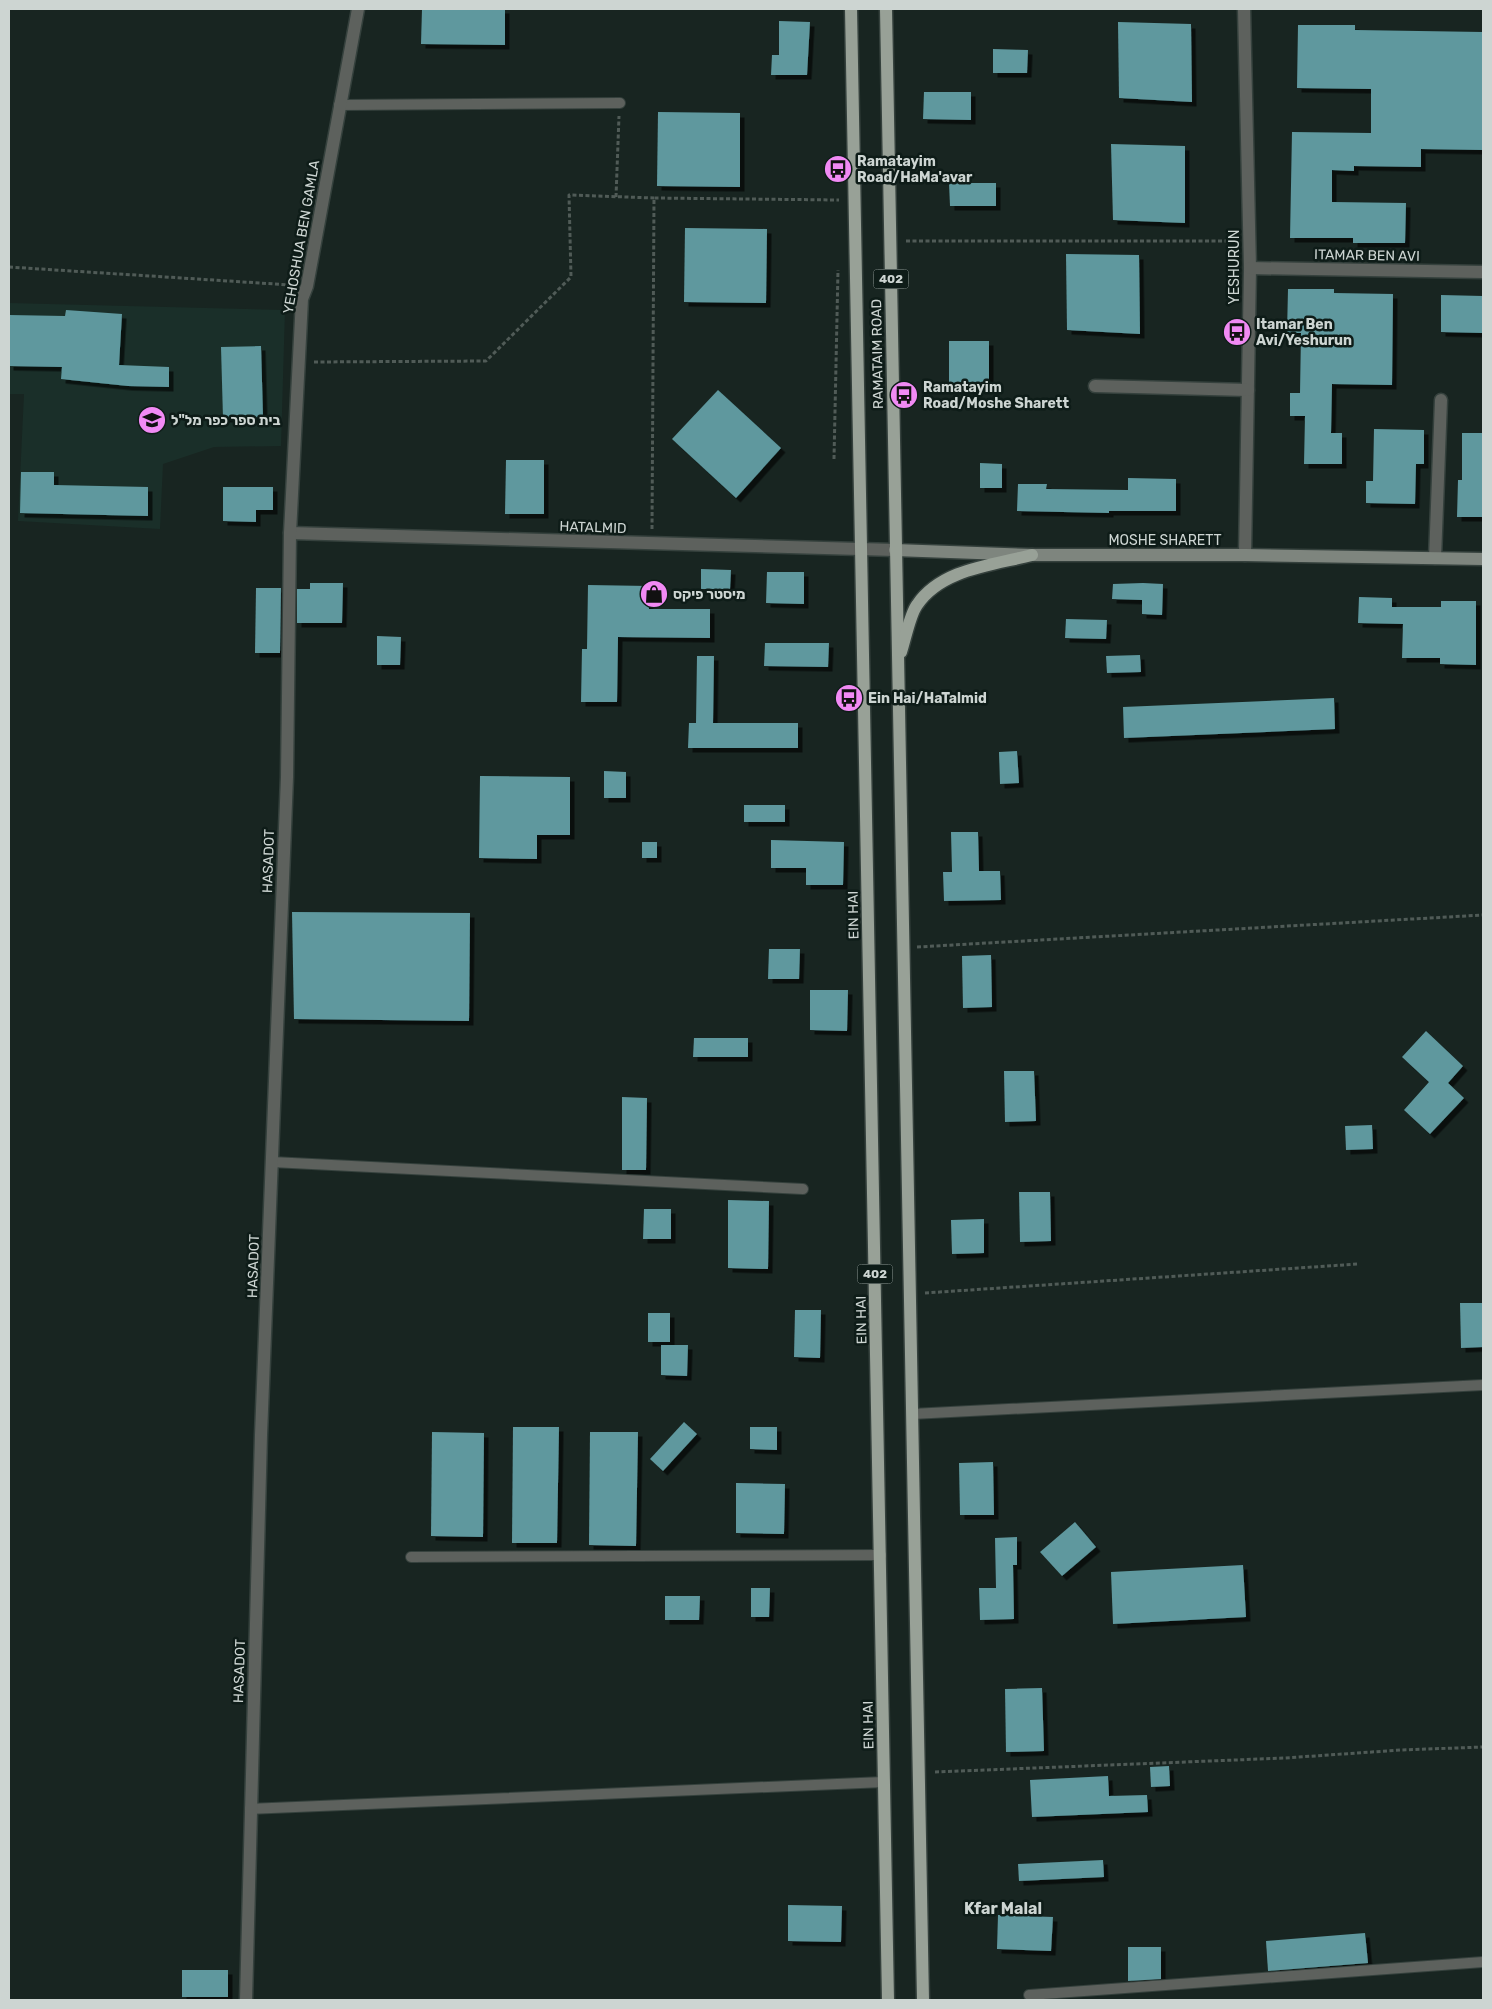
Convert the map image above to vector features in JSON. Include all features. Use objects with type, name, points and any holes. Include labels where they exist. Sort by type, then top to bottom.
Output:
[{"type":"main road","name":"RAMATAIM ROAD","points":[[852,9],[861,549]]},
{"type":"main road","name":"RAMATAIM ROAD","points":[[886,9],[895,550]]},
{"type":"main road","name":"EIN HAI","points":[[861,549],[888,2000]]},
{"type":"main road","name":"402","points":[[895,550],[923,2000]]},
{"type":"main road","points":[[898,662],[916,605],[940,581],[1032,555]]},
{"type":"street","name":"YEHOSHUA BEN GAMLA","points":[[290,533],[302,299],[358,9]]},
{"type":"street","name":"YESHURUN","points":[[1244,9],[1250,268],[1245,555]]},
{"type":"street","name":"ITAMAR BEN AVI","points":[[1250,268],[1483,272]]},
{"type":"street","points":[[1095,386],[1248,390]]},
{"type":"street","points":[[1435,558],[1441,400]]},
{"type":"street","name":"HATALMID","points":[[290,533],[895,550]]},
{"type":"street","name":"HASADOT","points":[[246,2000],[261,1435],[287,777],[290,533]]},
{"type":"street","name":"MOSHE SHARETT","points":[[895,550],[1032,555],[1245,555],[1483,559]]},
{"type":"lane","points":[[339,104],[620,103]]},
{"type":"lane","points":[[272,1162],[803,1189]]},
{"type":"lane","points":[[912,1414],[1483,1385]]},
{"type":"lane","points":[[411,1557],[881,1555]]},
{"type":"lane","points":[[250,1809],[884,1782]]},
{"type":"lane","points":[[1029,1995],[1483,1962]]},
{"type":"path","points":[[616,197],[620,103]]},
{"type":"path","points":[[299,362],[486,361],[571,277],[568,195],[855,201]]},
{"type":"path","points":[[652,543],[654,198]]},
{"type":"path","points":[[890,241],[1249,241]]},
{"type":"path","points":[[834,459],[838,260]]},
{"type":"path","points":[[9,267],[306,286]]},
{"type":"path","points":[[903,948],[1483,915]]},
{"type":"path","points":[[910,1294],[1358,1264]]},
{"type":"path","points":[[919,1773],[1285,1758],[1401,1750],[1483,1747]]},
{"type":"shaded area","name":"בית ספר כפר מל\"ל","points":[[9,303],[285,310],[281,446],[214,447],[163,464],[160,529],[18,521],[24,394],[9,394]]},
{"type":"building","points":[[422,9],[505,9],[505,45],[421,44]]},
{"type":"building","points":[[779,21],[810,22],[807,75],[771,75],[772,55],[779,55]]},
{"type":"building","points":[[1118,22],[1191,24],[1192,102],[1119,98]]},
{"type":"building","points":[[1298,25],[1355,25],[1355,30],[1483,32],[1483,150],[1421,149],[1421,167],[1354,166],[1354,171],[1332,170],[1332,202],[1406,203],[1405,243],[1353,243],[1353,238],[1290,238],[1292,132],[1371,133],[1371,89],[1297,88]]},
{"type":"building","points":[[993,49],[1028,50],[1027,73],[993,73]]},
{"type":"building","points":[[924,92],[971,92],[971,120],[923,119]]},
{"type":"building","points":[[658,112],[740,113],[740,187],[657,186]]},
{"type":"building","points":[[1111,144],[1185,146],[1185,223],[1113,220]]},
{"type":"building","points":[[949,183],[996,183],[996,206],[950,206]]},
{"type":"building","points":[[685,228],[767,229],[766,303],[684,302]]},
{"type":"building","points":[[1066,254],[1139,255],[1140,334],[1067,330]]},
{"type":"building","points":[[1288,289],[1334,289],[1334,293],[1393,294],[1392,385],[1332,384],[1331,433],[1342,433],[1342,464],[1304,464],[1305,416],[1290,416],[1290,393],[1300,393],[1301,333],[1287,333]]},
{"type":"building","points":[[1441,295],[1483,296],[1483,333],[1441,332]]},
{"type":"building","points":[[66,310],[122,314],[119,365],[169,367],[169,387],[128,386],[61,379],[62,367],[9,366],[9,315],[65,316]]},
{"type":"building","points":[[949,341],[989,341],[989,383],[949,383]]},
{"type":"building","points":[[261,346],[263,417],[223,418],[221,347]]},
{"type":"building","points":[[718,390],[781,448],[736,498],[672,439]]},
{"type":"building","points":[[1374,429],[1424,430],[1424,464],[1416,464],[1415,504],[1366,503],[1366,481],[1373,481]]},
{"type":"building","points":[[1462,433],[1483,433],[1483,517],[1457,517],[1458,480],[1462,480]]},
{"type":"building","points":[[506,460],[544,460],[544,514],[505,514]]},
{"type":"building","points":[[980,463],[1002,464],[1002,488],[980,488]]},
{"type":"building","points":[[21,472],[54,472],[54,485],[148,487],[148,516],[20,513]]},
{"type":"building","points":[[1128,478],[1176,479],[1176,511],[1109,511],[1109,513],[1017,511],[1018,484],[1047,484],[1046,489],[1128,490]]},
{"type":"building","points":[[223,487],[273,487],[273,510],[256,510],[256,522],[223,521]]},
{"type":"building","points":[[701,569],[731,570],[730,589],[701,589]]},
{"type":"building","points":[[767,572],[804,572],[804,604],[766,603]]},
{"type":"building","points":[[310,583],[343,583],[342,623],[297,623],[297,589],[310,589]]},
{"type":"building","points":[[1113,584],[1163,584],[1162,615],[1142,614],[1142,600],[1112,599]]},
{"type":"building","points":[[588,585],[649,586],[649,609],[710,609],[710,638],[618,637],[617,702],[581,702],[582,649],[587,649]]},
{"type":"building","points":[[256,588],[281,588],[280,653],[255,653]]},
{"type":"building","points":[[1359,597],[1392,598],[1392,607],[1441,607],[1441,601],[1476,601],[1476,665],[1440,664],[1440,658],[1402,658],[1403,624],[1358,623]]},
{"type":"building","points":[[1066,619],[1107,620],[1106,639],[1065,638]]},
{"type":"building","points":[[377,636],[401,637],[400,665],[377,665]]},
{"type":"building","points":[[765,643],[829,643],[828,667],[764,666]]},
{"type":"building","points":[[1140,655],[1141,672],[1107,673],[1106,656]]},
{"type":"building","points":[[697,656],[714,656],[713,723],[798,723],[798,748],[688,748],[689,723],[696,723]]},
{"type":"building","points":[[1334,698],[1335,729],[1124,738],[1123,707]]},
{"type":"building","points":[[1017,751],[1019,783],[1000,784],[999,752]]},
{"type":"building","points":[[604,771],[626,772],[626,798],[604,798]]},
{"type":"building","points":[[480,776],[570,777],[570,835],[537,835],[537,859],[479,858]]},
{"type":"building","points":[[744,805],[785,805],[785,822],[744,822]]},
{"type":"building","points":[[951,832],[978,832],[979,871],[1000,871],[1001,900],[944,901],[943,872],[952,872]]},
{"type":"building","points":[[771,840],[844,842],[843,885],[806,885],[806,868],[771,868]]},
{"type":"building","points":[[642,842],[657,842],[657,858],[642,858]]},
{"type":"building","points":[[292,912],[470,913],[469,1021],[294,1019]]},
{"type":"building","points":[[769,949],[800,949],[799,979],[768,979]]},
{"type":"building","points":[[991,955],[992,1007],[963,1008],[962,956]]},
{"type":"building","points":[[810,990],[848,990],[847,1031],[810,1030]]},
{"type":"building","points":[[1426,1031],[1463,1066],[1448,1083],[1464,1098],[1430,1134],[1404,1110],[1429,1082],[1402,1057]]},
{"type":"building","points":[[694,1038],[748,1038],[748,1057],[693,1057]]},
{"type":"building","points":[[1004,1071],[1034,1071],[1036,1121],[1005,1122]]},
{"type":"building","points":[[622,1097],[647,1098],[646,1170],[622,1170]]},
{"type":"building","points":[[1372,1125],[1373,1149],[1346,1150],[1345,1126]]},
{"type":"building","points":[[1019,1192],[1050,1192],[1051,1241],[1020,1242]]},
{"type":"building","points":[[728,1200],[769,1201],[768,1269],[728,1268]]},
{"type":"building","points":[[644,1209],[671,1209],[671,1239],[643,1239]]},
{"type":"building","points":[[984,1219],[984,1253],[952,1254],[951,1220]]},
{"type":"building","points":[[1460,1303],[1483,1303],[1483,1347],[1461,1348]]},
{"type":"building","points":[[795,1310],[821,1310],[820,1358],[794,1357]]},
{"type":"building","points":[[648,1313],[670,1313],[670,1342],[648,1342]]},
{"type":"building","points":[[661,1345],[688,1345],[687,1376],[661,1375]]},
{"type":"building","points":[[684,1422],[697,1434],[663,1471],[650,1459]]},
{"type":"building","points":[[513,1427],[559,1427],[557,1543],[512,1543]]},
{"type":"building","points":[[750,1427],[777,1427],[777,1450],[750,1449]]},
{"type":"building","points":[[432,1432],[484,1433],[483,1537],[431,1536]]},
{"type":"building","points":[[590,1432],[638,1432],[636,1546],[589,1545]]},
{"type":"building","points":[[993,1462],[994,1515],[960,1515],[959,1463]]},
{"type":"building","points":[[736,1483],[785,1484],[784,1534],[736,1533]]},
{"type":"building","points":[[1075,1522],[1096,1547],[1062,1576],[1040,1552]]},
{"type":"building","points":[[1017,1537],[1017,1565],[1013,1565],[1014,1619],[980,1620],[979,1588],[996,1588],[995,1538]]},
{"type":"building","points":[[1243,1565],[1246,1617],[1113,1624],[1111,1572]]},
{"type":"building","points":[[751,1588],[770,1588],[769,1617],[751,1617]]},
{"type":"building","points":[[665,1596],[700,1596],[699,1620],[665,1620]]},
{"type":"building","points":[[1042,1688],[1044,1751],[1006,1752],[1005,1689]]},
{"type":"building","points":[[1169,1766],[1170,1786],[1151,1787],[1150,1767]]},
{"type":"building","points":[[1108,1776],[1109,1796],[1147,1795],[1148,1812],[1032,1817],[1030,1780]]},
{"type":"building","points":[[1103,1860],[1104,1877],[1019,1881],[1018,1864]]},
{"type":"building","points":[[788,1905],[842,1906],[841,1942],[788,1941]]},
{"type":"building","points":[[998,1915],[1053,1917],[1051,1951],[997,1949]]},
{"type":"building","points":[[1365,1933],[1368,1963],[1268,1971],[1266,1941]]},
{"type":"building","points":[[1128,1947],[1161,1947],[1161,1979],[1128,1981]]},
{"type":"building","points":[[182,1970],[228,1970],[228,1997],[182,1997]]},
{"type":"place","name":"Ramatayim Road/HaMa'avar","points":[[838,169]]},
{"type":"place","name":"Itamar Ben Avi/Yeshurun","points":[[1237,332]]},
{"type":"place","name":"Ramatayim Road/Moshe Sharett","points":[[904,395]]},
{"type":"place","name":"בית ספר כפר מל\"ל","points":[[152,420]]},
{"type":"place","name":"מיסטר פיקס","points":[[654,594]]},
{"type":"place","name":"Ein Hai/HaTalmid","points":[[849,698]]},
{"type":"district","name":"Kfar Malal","points":[[1003,1908]]}]
